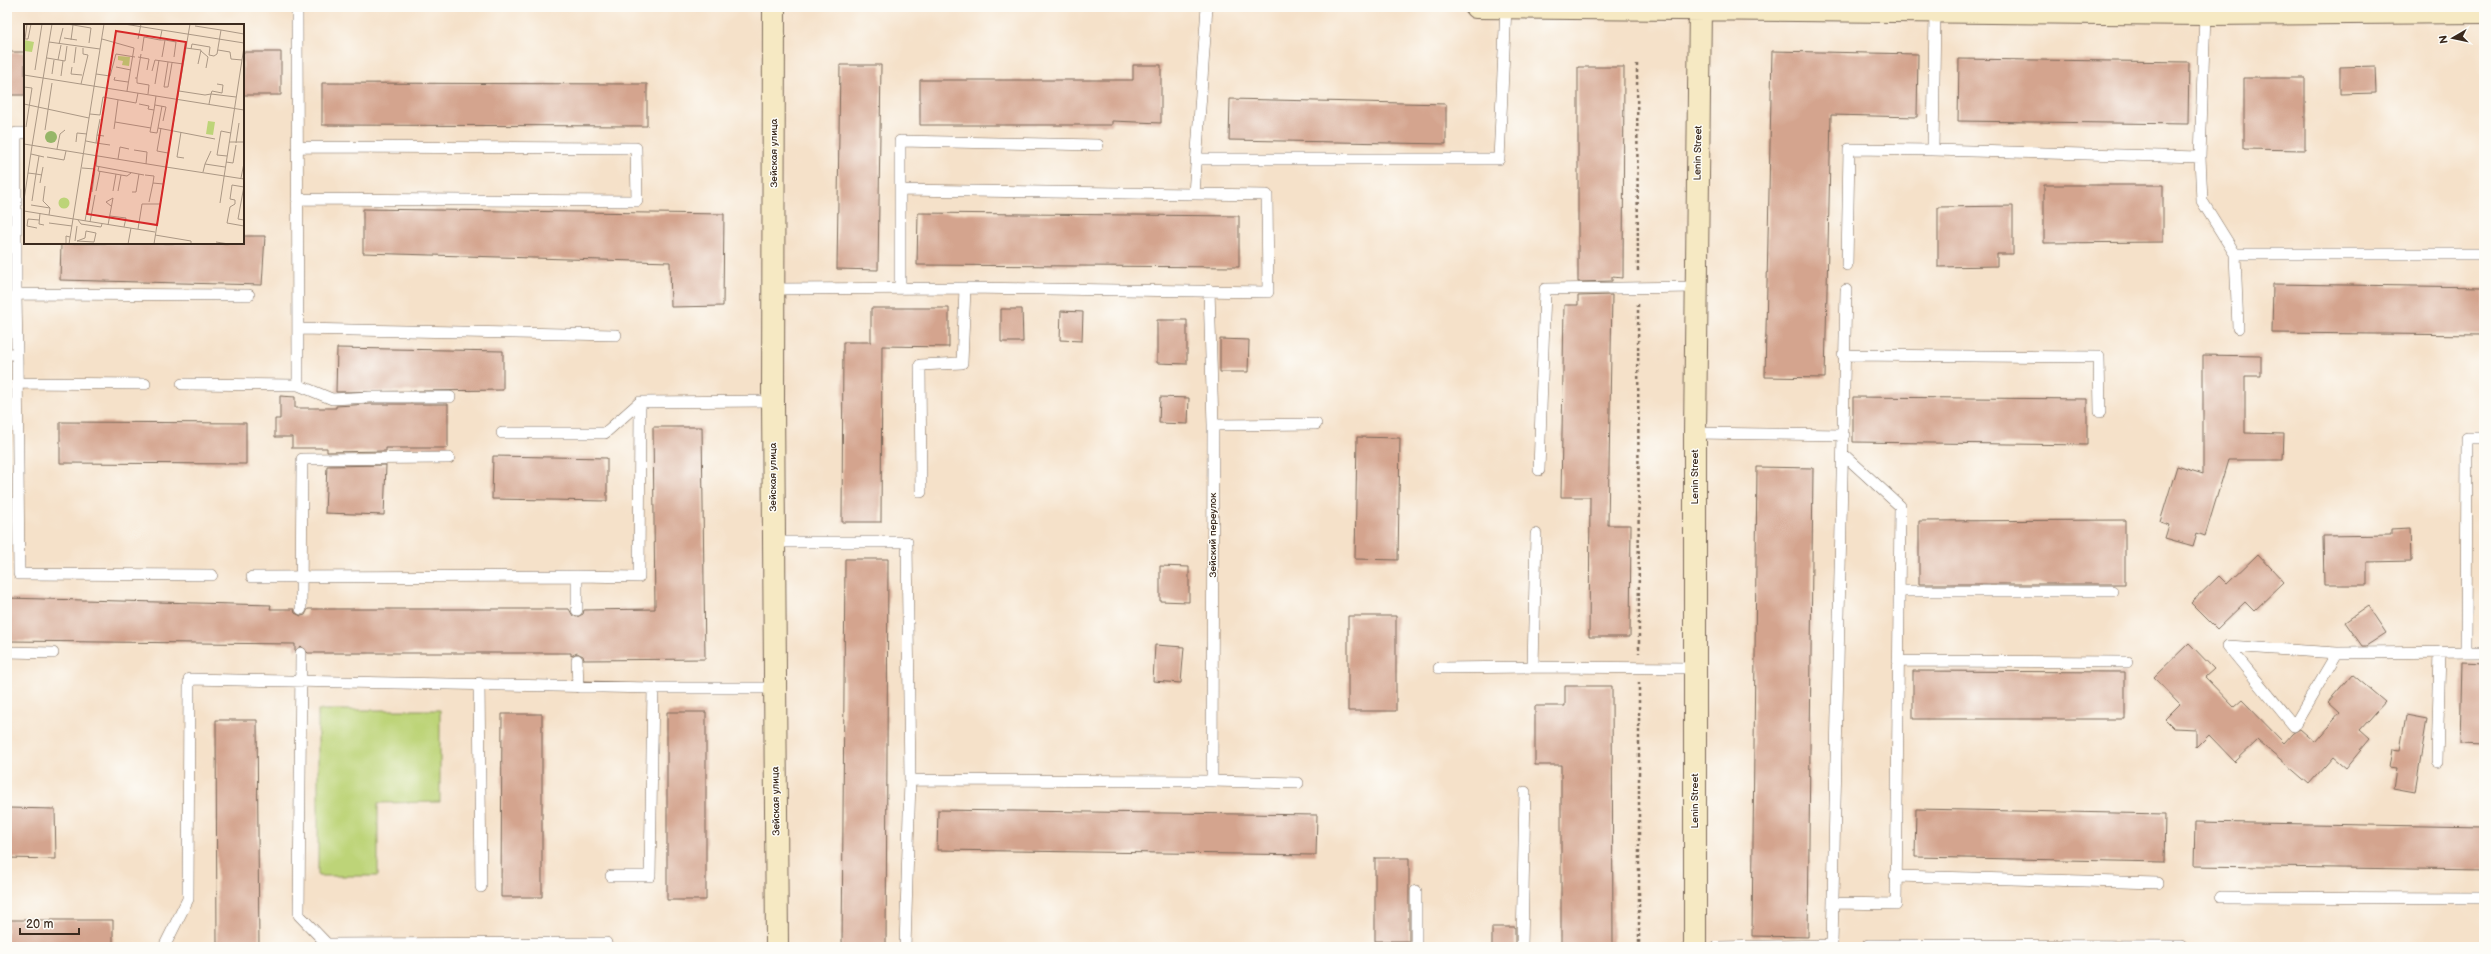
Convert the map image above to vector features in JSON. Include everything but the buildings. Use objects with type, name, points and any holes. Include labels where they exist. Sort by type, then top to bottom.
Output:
[{"type":"street","name":"Зейская улица","points":[[774,7],[773,401],[777,947]]},
{"type":"street","points":[[1476,7],[2205,14],[2484,12]]},
{"type":"street","name":"Lenin Street","points":[[1695,947],[1695,433],[1700,8]]},
{"type":"lane","points":[[297,7],[298,385]]},
{"type":"lane","points":[[1194,194],[1207,7]]},
{"type":"lane","points":[[1196,159],[1498,159],[1506,7]]},
{"type":"lane","points":[[1933,150],[1935,11]]},
{"type":"lane","points":[[2205,14],[2200,157],[2202,201],[2235,254],[2238,328]]},
{"type":"lane","points":[[24,132],[16,133],[16,294],[12,354],[17,383],[19,574],[212,575]]},
{"type":"lane","points":[[900,289],[902,190],[900,141],[1098,145]]},
{"type":"lane","points":[[297,199],[637,201],[636,148],[298,146]]},
{"type":"lane","points":[[1847,265],[1849,149],[2200,157]]},
{"type":"lane","points":[[773,290],[965,288],[1209,290],[1268,292],[1268,194],[902,190]]},
{"type":"lane","points":[[2235,254],[2484,254]]},
{"type":"lane","points":[[1539,470],[1545,289],[1638,289],[1697,287]]},
{"type":"lane","points":[[921,492],[920,365],[962,363],[965,288]]},
{"type":"lane","name":"Зейский переулок","points":[[1209,290],[1213,425],[1212,781]]},
{"type":"lane","points":[[1717,947],[1832,945],[1844,435],[1843,355],[1846,290]]},
{"type":"lane","points":[[16,294],[249,295]]},
{"type":"lane","points":[[298,330],[616,335]]},
{"type":"lane","points":[[1843,355],[2099,357],[2100,412]]},
{"type":"lane","points":[[17,383],[145,384]]},
{"type":"lane","points":[[182,384],[298,385],[332,399],[370,397],[450,398]]},
{"type":"lane","points":[[502,433],[605,432],[640,402],[773,401]]},
{"type":"lane","points":[[252,577],[638,577],[640,402]]},
{"type":"lane","points":[[1213,425],[1316,424]]},
{"type":"lane","points":[[1695,433],[1844,435]]},
{"type":"lane","points":[[2466,652],[2467,438],[2484,438]]},
{"type":"lane","points":[[1834,903],[1896,904],[1895,876],[1900,506],[1843,454]]},
{"type":"lane","points":[[301,609],[302,459],[449,458]]},
{"type":"lane","points":[[1533,667],[1536,534]]},
{"type":"lane","points":[[774,542],[907,542],[910,780],[905,947]]},
{"type":"lane","points":[[577,576],[577,610]]},
{"type":"lane","points":[[1899,591],[2112,591]]},
{"type":"lane","points":[[2337,653],[2294,726],[2228,646],[2329,653],[2484,652]]},
{"type":"lane","points":[[7,652],[53,653]]},
{"type":"lane","points":[[2437,761],[2440,652]]},
{"type":"lane","points":[[300,653],[299,915],[327,944],[606,943],[606,947]]},
{"type":"lane","points":[[577,660],[578,686]]},
{"type":"lane","points":[[1898,661],[2127,662]]},
{"type":"lane","points":[[1439,668],[1533,667],[1639,670],[1695,668]]},
{"type":"lane","points":[[164,947],[188,899],[189,679],[300,679],[653,688],[774,688]]},
{"type":"lane","points":[[479,683],[481,887]]},
{"type":"lane","points":[[611,876],[650,876],[653,688]]},
{"type":"lane","points":[[910,780],[1212,781],[1298,784]]},
{"type":"lane","points":[[1522,947],[1525,792]]},
{"type":"lane","points":[[1895,876],[2158,883]]},
{"type":"lane","points":[[1416,891],[1416,947]]},
{"type":"lane","points":[[2220,897],[2484,898]]},
{"type":"lane","points":[[1868,947],[1868,945],[2181,946]]},
{"type":"path","points":[[1637,64],[1639,947]]},
{"type":"green space","points":[[318,710],[440,710],[440,802],[378,803],[378,876],[318,876]]}]
